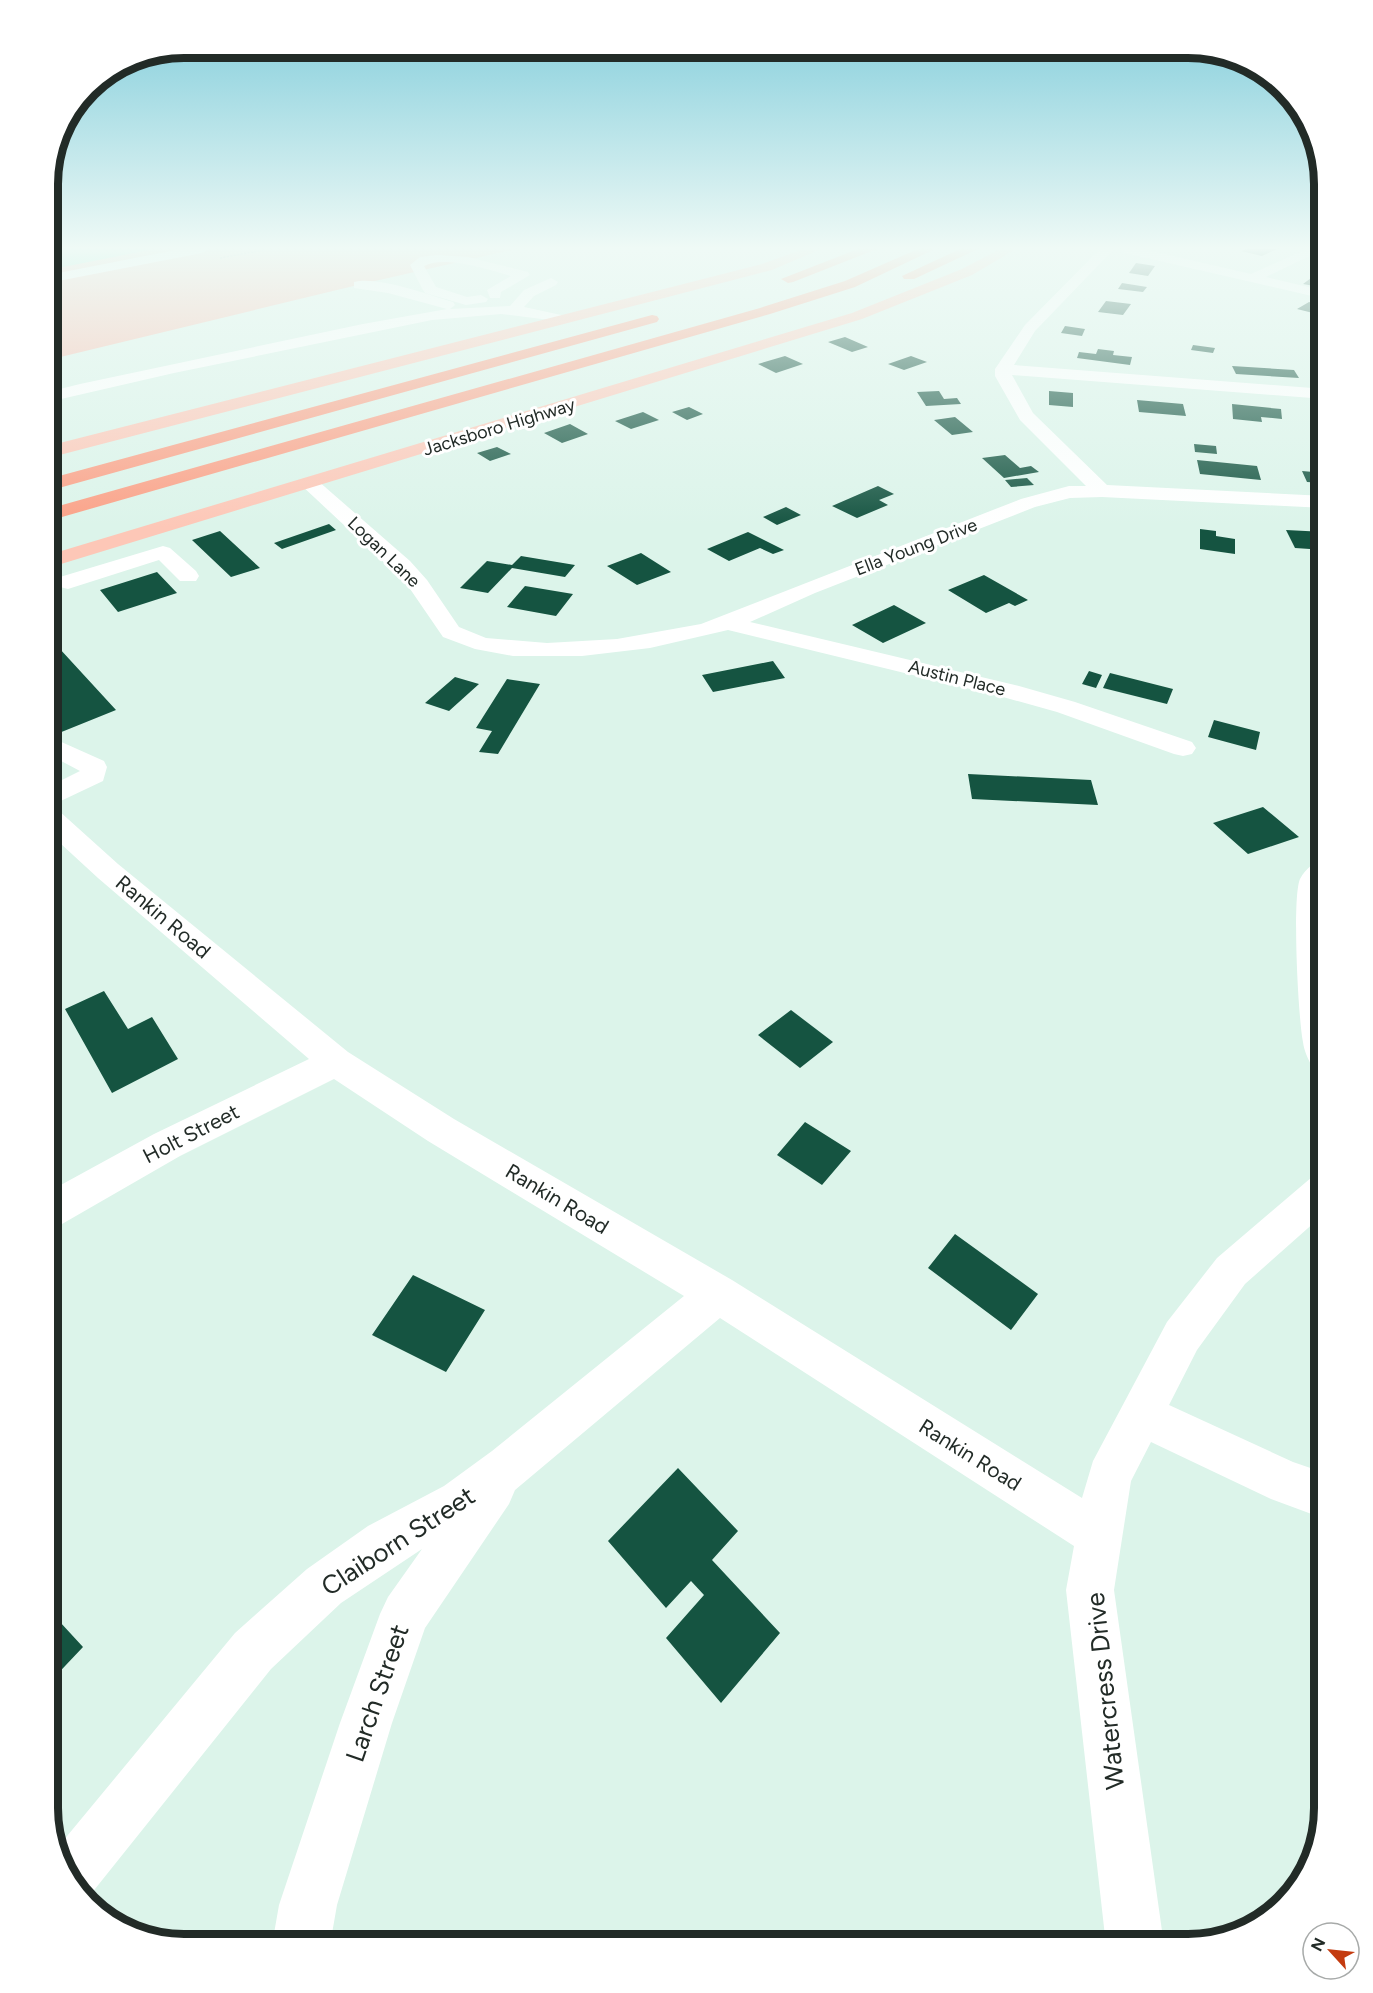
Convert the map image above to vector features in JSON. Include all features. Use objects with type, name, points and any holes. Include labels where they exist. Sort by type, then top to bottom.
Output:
[{"type":"highway","points":[[59,482],[569,342]]},
{"type":"highway","name":"Jacksboro Highway","points":[[59,512],[656,342]]},
{"type":"main road","points":[[59,449],[472,342]]},
{"type":"main road","name":"Jacksboro Highway","points":[[59,559],[772,342]]},
{"type":"street","points":[[59,394],[299,342]]},
{"type":"street","points":[[1019,342],[1003,369],[1003,376],[1011,393],[1026,416],[1102,491]]},
{"type":"street","points":[[1003,369],[1314,393]]},
{"type":"street","name":"Logan Lane","points":[[310,484],[370,535],[415,579],[446,628],[456,635],[479,642],[515,648]]},
{"type":"street","name":"Ella Young Drive","points":[[515,648],[584,649],[640,642],[726,623],[1028,503],[1070,492],[1102,491],[1314,501]]},
{"type":"street","points":[[110,544],[128,564]]},
{"type":"street","points":[[68,582],[163,552],[188,576]]},
{"type":"street","name":"Austin Place","points":[[726,623],[1010,691],[1066,707],[1183,748]]},
{"type":"street","points":[[59,749],[94,766],[93,775],[59,793]]},
{"type":"street","name":"Rankin Road","points":[[59,826],[108,871],[336,1062],[441,1130],[718,1294],[1100,1536]]},
{"type":"street","points":[[1314,881],[1312,930],[1314,967]]},
{"type":"street","name":"Holt Street","points":[[58,1206],[167,1144],[336,1062]]},
{"type":"street","name":"Watercress Drive","points":[[1134,1934],[1090,1590],[1109,1477],[1182,1336],[1232,1271],[1314,1199]]},
{"type":"street","name":"Claiborn Street","points":[[75,1871],[253,1651],[324,1586],[385,1543],[460,1502],[508,1467],[718,1294]]},
{"type":"street","points":[[1142,1415],[1287,1483],[1314,1492]]},
{"type":"street","name":"Larch Street","points":[[302,1934],[308,1905],[366,1723],[405,1614],[508,1467]]},
{"type":"shaded area","points":[[59,342],[122,342],[59,357]]},
{"type":"building","points":[[828,342],[857,342],[868,347],[852,352]]},
{"type":"building","points":[[1193,345],[1215,348],[1213,353],[1191,350]]},
{"type":"building","points":[[1098,349],[1114,351],[1113,355],[1132,357],[1130,365],[1077,358],[1079,352],[1096,354]]},
{"type":"building","points":[[785,356],[803,364],[776,373],[758,364]]},
{"type":"building","points":[[911,356],[927,362],[904,370],[888,364]]},
{"type":"building","points":[[1232,366],[1294,370],[1299,378],[1236,374]]},
{"type":"building","points":[[939,391],[944,399],[957,398],[961,404],[926,406],[917,392]]},
{"type":"building","points":[[1049,391],[1073,393],[1073,407],[1049,405]]},
{"type":"building","points":[[1137,400],[1183,404],[1186,416],[1139,412]]},
{"type":"building","points":[[1232,404],[1281,409],[1282,419],[1261,417],[1262,422],[1233,419]]},
{"type":"building","points":[[689,407],[703,414],[687,420],[672,412]]},
{"type":"building","points":[[643,412],[659,420],[631,429],[615,421]]},
{"type":"building","points":[[955,417],[973,432],[952,435],[934,420]]},
{"type":"building","points":[[570,424],[588,434],[562,443],[544,433]]},
{"type":"building","points":[[1194,444],[1216,446],[1217,454],[1195,452]]},
{"type":"building","points":[[497,447],[511,454],[490,461],[477,453]]},
{"type":"building","points":[[1005,455],[1020,468],[1031,466],[1039,472],[1004,478],[982,458]]},
{"type":"building","points":[[1197,460],[1257,466],[1261,480],[1200,474]]},
{"type":"building","points":[[1302,471],[1314,472],[1314,482],[1307,482]]},
{"type":"building","points":[[1027,478],[1034,485],[1011,487],[1005,480]]},
{"type":"building","points":[[878,486],[894,494],[879,500],[888,505],[857,518],[832,506]]},
{"type":"building","points":[[786,507],[801,515],[777,525],[763,517]]},
{"type":"building","points":[[329,524],[336,530],[282,549],[274,543]]},
{"type":"building","points":[[1200,529],[1216,531],[1216,536],[1235,539],[1235,554],[1200,549]]},
{"type":"building","points":[[1286,530],[1314,531],[1314,549],[1295,548]]},
{"type":"building","points":[[220,531],[260,568],[231,577],[192,540]]},
{"type":"building","points":[[748,532],[784,550],[773,554],[760,548],[729,561],[707,549]]},
{"type":"building","points":[[641,553],[671,572],[637,585],[607,566]]},
{"type":"building","points":[[521,556],[575,565],[565,577],[512,568],[488,593],[460,588],[487,561],[512,565]]},
{"type":"building","points":[[157,572],[177,593],[118,612],[100,590]]},
{"type":"building","points":[[984,575],[1028,600],[1015,606],[1009,603],[986,613],[948,590]]},
{"type":"building","points":[[525,586],[573,594],[556,616],[507,607]]},
{"type":"building","points":[[894,605],[926,623],[883,643],[852,625]]},
{"type":"building","points":[[59,648],[116,710],[59,733]]},
{"type":"building","points":[[773,661],[785,678],[713,692],[702,675]]},
{"type":"building","points":[[1089,671],[1102,675],[1096,688],[1082,684]]},
{"type":"building","points":[[1110,673],[1173,689],[1167,704],[1103,688]]},
{"type":"building","points":[[455,677],[479,684],[449,711],[425,703]]},
{"type":"building","points":[[507,679],[540,684],[498,754],[479,752],[492,731],[476,728]]},
{"type":"building","points":[[1214,720],[1260,732],[1256,750],[1208,737]]},
{"type":"building","points":[[968,774],[1091,780],[1098,805],[972,799]]},
{"type":"building","points":[[1263,807],[1299,837],[1248,854],[1213,823]]},
{"type":"building","points":[[104,991],[128,1029],[152,1017],[178,1059],[112,1093],[65,1009]]},
{"type":"building","points":[[791,1010],[833,1042],[800,1068],[758,1035]]},
{"type":"building","points":[[805,1122],[851,1151],[822,1185],[777,1155]]},
{"type":"building","points":[[955,1234],[1038,1294],[1011,1330],[928,1268]]},
{"type":"building","points":[[413,1275],[485,1310],[446,1372],[372,1335]]},
{"type":"building","points":[[678,1468],[738,1531],[712,1560],[780,1633],[721,1703],[666,1638],[704,1595],[691,1581],[666,1608],[608,1541]]},
{"type":"building","points":[[58,1620],[83,1647],[58,1673]]}]
